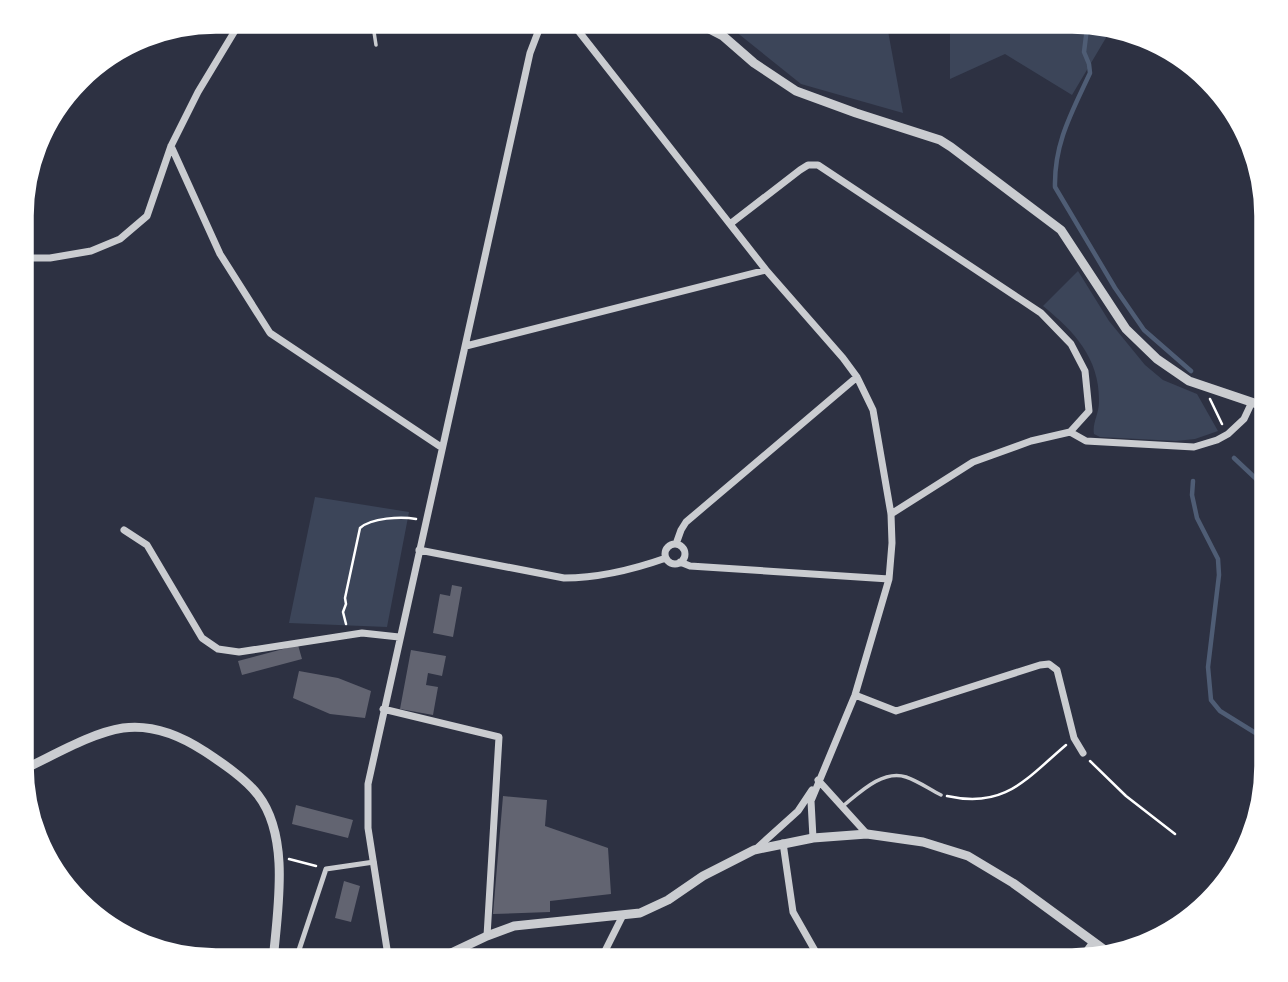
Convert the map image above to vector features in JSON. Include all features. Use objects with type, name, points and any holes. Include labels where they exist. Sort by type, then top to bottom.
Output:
[{"type":"street","points":[[32,258],[50,258],[91,251],[120,239],[147,216],[171,146],[198,92],[234,32]]},
{"type":"street","points":[[387,950],[368,828],[368,784],[530,53],[538,32]]},
{"type":"street","points":[[579,32],[766,271],[843,358],[857,377],[873,410],[891,514],[889,579],[855,695],[811,801],[813,838]]},
{"type":"street","points":[[715,32],[754,63],[796,91],[856,114],[940,140],[968,158],[1061,230],[1126,329],[1157,359],[1189,381],[1256,403]]},
{"type":"street","points":[[171,146],[220,254],[270,333],[441,447]]},
{"type":"street","points":[[730,224],[800,170],[808,165],[818,165],[1041,313],[1071,344],[1085,371],[1088,411],[1070,432],[1031,441],[973,462],[891,514]]},
{"type":"street","points":[[466,346],[766,271]]},
{"type":"street","points":[[676,544],[686,522],[857,377]]},
{"type":"street","points":[[1070,432],[1086,441],[1194,447],[1228,435],[1244,419],[1252,402]]},
{"type":"street","points":[[124,530],[147,545],[202,638],[218,649],[239,652],[362,633],[399,637]]},
{"type":"street","points":[[680,562],[685,553],[682,547],[676,544],[667,547],[666,558],[671,563],[680,562],[690,566],[889,579]]},
{"type":"street","points":[[419,550],[564,578],[583,578],[632,570],[666,558]]},
{"type":"street","points":[[855,695],[896,711],[1049,664],[1057,670],[1074,738],[1083,753]]},
{"type":"street","points":[[383,709],[499,737],[487,936]]},
{"type":"street","points":[[32,766],[106,733],[133,727],[159,730],[198,747],[223,764],[258,795],[275,829],[280,869],[274,950]]},
{"type":"street","points":[[818,780],[867,834]]},
{"type":"street","points":[[754,850],[798,811],[818,780]]},
{"type":"street","points":[[457,950],[514,926],[640,913],[668,900],[703,876],[754,850],[813,838],[867,834],[923,842],[968,856],[1013,883],[1101,948]]},
{"type":"street","points":[[783,843],[793,912],[815,950]]},
{"type":"street","points":[[299,950],[326,869],[374,862]]},
{"type":"street","points":[[605,950],[623,915]]},
{"type":"street","points":[[1087,950],[1093,942]]},
{"type":"lane","points":[[374,32],[376,45]]},
{"type":"lane","points":[[841,808],[878,780],[896,775],[908,777],[941,795]]},
{"type":"path","points":[[1204,386],[1228,435]]},
{"type":"path","points":[[345,636],[345,598],[360,528],[374,521],[386,521],[393,517],[426,521]]},
{"type":"path","points":[[941,795],[960,799],[993,798],[1009,792],[1074,738]]},
{"type":"path","points":[[1083,753],[1126,796],[1175,834]]},
{"type":"path","points":[[278,856],[326,869]]},
{"type":"shaded area","points":[[736,32],[888,32],[903,113],[801,84]]},
{"type":"shaded area","points":[[950,32],[1085,32],[1108,35],[1072,95],[1005,54],[950,79]]},
{"type":"shaded area","points":[[1078,271],[1109,321],[1145,365],[1163,380],[1197,394],[1218,431],[1195,439],[1176,441],[1100,437],[1094,434],[1099,402],[1095,373],[1090,360],[1075,336],[1043,306]]},
{"type":"shaded area","points":[[315,497],[409,512],[387,627],[289,623]]},
{"type":"building","points":[[452,585],[462,587],[453,637],[433,633],[440,594],[450,596]]},
{"type":"building","points":[[298,645],[302,659],[242,675],[238,661]]},
{"type":"building","points":[[411,650],[446,656],[442,676],[428,673],[426,685],[438,687],[433,715],[400,709]]},
{"type":"building","points":[[299,671],[338,678],[371,691],[365,718],[330,714],[293,698]]},
{"type":"building","points":[[503,796],[547,800],[545,826],[608,848],[611,894],[550,901],[550,912],[493,914]]},
{"type":"building","points":[[296,805],[353,820],[348,838],[292,824]]},
{"type":"building","points":[[344,881],[360,886],[351,922],[335,918]]},
{"type":"waterway","points":[[1086,32],[1084,52],[1090,73],[1061,142],[1055,171],[1055,187],[1115,288],[1144,330],[1191,371]]},
{"type":"waterway","points":[[1234,458],[1256,479]]},
{"type":"waterway","points":[[1193,481],[1192,495],[1197,518],[1218,559],[1219,575],[1208,667],[1211,700],[1220,711],[1256,733]]}]
